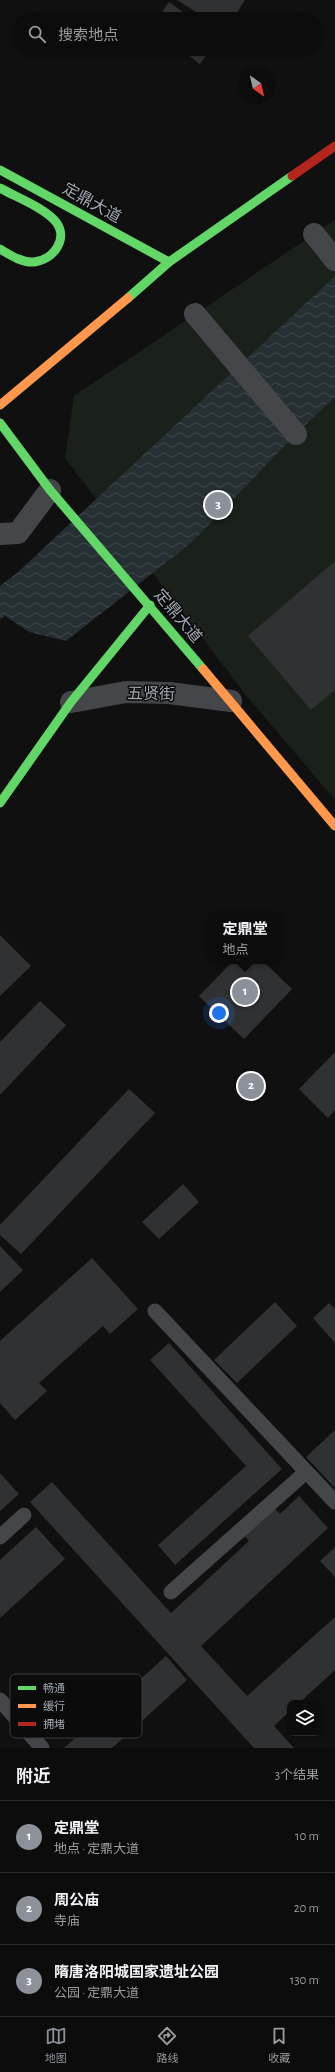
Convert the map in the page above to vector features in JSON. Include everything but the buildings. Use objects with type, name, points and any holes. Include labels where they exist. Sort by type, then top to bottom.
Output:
[{"type":"main road","points":[[0,404],[119,306],[169,262],[335,146]]},
{"type":"main road","name":"定鼎大道","points":[[0,170],[169,262]]},
{"type":"main road","points":[[0,188],[56,221],[61,235],[59,248],[49,258],[34,262],[11,256],[0,249]]},
{"type":"main road","name":"定鼎大道","points":[[0,424],[50,490],[150,605],[335,826]]},
{"type":"main road","points":[[0,803],[71,702],[150,605]]},
{"type":"street","points":[[314,234],[335,260]]},
{"type":"street","points":[[195,314],[296,434]]},
{"type":"street","points":[[0,534],[18,533],[50,490]]},
{"type":"street","name":"五贤街","points":[[71,702],[126,692],[168,693],[231,701]]},
{"type":"lane","points":[[155,1310],[335,1502]]},
{"type":"lane","points":[[171,1592],[306,1472]]},
{"type":"lane","points":[[0,1537],[24,1515]]},
{"type":"lane","points":[[0,1700],[10,1712]]},
{"type":"lane","points":[[32,1738],[41,1748]]},
{"type":"shaded area","points":[[335,220],[335,800],[245,694],[65,458],[74,396]]},
{"type":"water","points":[[335,276],[335,397],[296,434],[191,543],[66,641],[29,632],[5,616],[0,619],[0,586],[17,573]]},
{"type":"traffic: fast","points":[[0,170],[169,262]]},
{"type":"traffic: fast","points":[[128,298],[169,262],[292,176]]},
{"type":"traffic: fast","points":[[0,188],[45,212],[56,222],[60,229],[61,235],[60,242],[53,253],[34,262],[21,260],[0,249]]},
{"type":"traffic: fast","points":[[0,423],[50,490],[203,669]]},
{"type":"traffic: fast","points":[[0,803],[71,702],[150,605]]},
{"type":"traffic: slow","points":[[0,405],[128,298]]},
{"type":"traffic: slow","points":[[203,669],[335,826]]},
{"type":"traffic: jam","points":[[292,176],[335,146]]},
{"type":"place","name":"隋唐洛阳城国家遗址公园","points":[[218,505]]},
{"type":"place","name":"定鼎堂","points":[[245,992]]},
{"type":"place","name":"周公庙","points":[[251,1086]]}]
